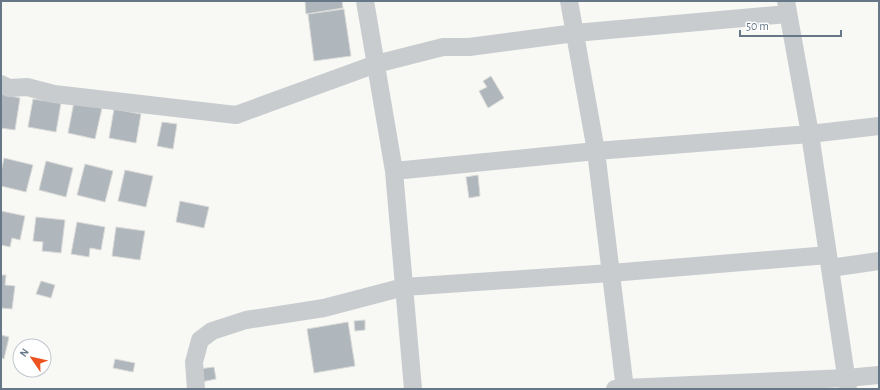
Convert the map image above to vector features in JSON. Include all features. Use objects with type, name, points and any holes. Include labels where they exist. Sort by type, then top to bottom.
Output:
[{"type":"street","points":[[365,1],[394,171],[413,389]]},
{"type":"street","points":[[569,1],[596,152],[611,273],[622,389],[847,384],[879,375]]},
{"type":"street","points":[[1,84],[9,88],[27,87],[54,94],[236,115],[376,65],[443,47],[468,47],[787,8],[810,134],[847,384]]},
{"type":"street","points":[[394,171],[810,134],[879,126]]},
{"type":"street","points":[[196,389],[194,362],[200,340],[212,331],[246,320],[324,308],[404,287],[611,273],[829,262],[879,261]]},
{"type":"building","points":[[305,1],[342,1],[343,8],[306,14]]},
{"type":"building","points":[[344,9],[351,56],[314,61],[308,14]]},
{"type":"building","points":[[491,76],[504,98],[488,108],[479,91],[487,87],[483,81]]},
{"type":"building","points":[[1,94],[20,98],[15,130],[1,128]]},
{"type":"building","points":[[33,99],[61,103],[56,132],[28,127]]},
{"type":"building","points":[[74,102],[102,108],[95,139],[68,133]]},
{"type":"building","points":[[114,109],[141,114],[136,143],[109,138]]},
{"type":"building","points":[[162,122],[177,124],[173,149],[157,146]]},
{"type":"building","points":[[4,158],[33,165],[26,192],[1,186],[1,172]]},
{"type":"building","points":[[46,161],[73,168],[66,197],[39,190]]},
{"type":"building","points":[[85,164],[113,171],[105,202],[77,195]]},
{"type":"building","points":[[125,170],[153,176],[146,207],[118,201]]},
{"type":"building","points":[[478,175],[480,196],[469,198],[466,177]]},
{"type":"building","points":[[180,201],[209,207],[204,228],[176,222]]},
{"type":"building","points":[[1,211],[25,216],[20,240],[12,238],[10,247],[1,245]]},
{"type":"building","points":[[36,217],[65,220],[61,253],[42,251],[43,242],[33,241]]},
{"type":"building","points":[[77,222],[105,227],[101,250],[90,248],[89,257],[71,254]]},
{"type":"building","points":[[116,227],[145,231],[140,260],[112,256]]},
{"type":"building","points":[[1,275],[6,275],[5,285],[15,286],[12,309],[1,308]]},
{"type":"building","points":[[41,281],[55,285],[51,298],[36,294]]},
{"type":"building","points":[[365,320],[365,330],[355,331],[354,321]]},
{"type":"building","points":[[348,322],[355,366],[314,373],[307,329]]},
{"type":"building","points":[[1,335],[9,337],[4,359],[1,358]]},
{"type":"building","points":[[115,359],[135,363],[133,372],[113,368]]},
{"type":"building","points":[[214,367],[216,379],[201,382],[199,369]]}]
